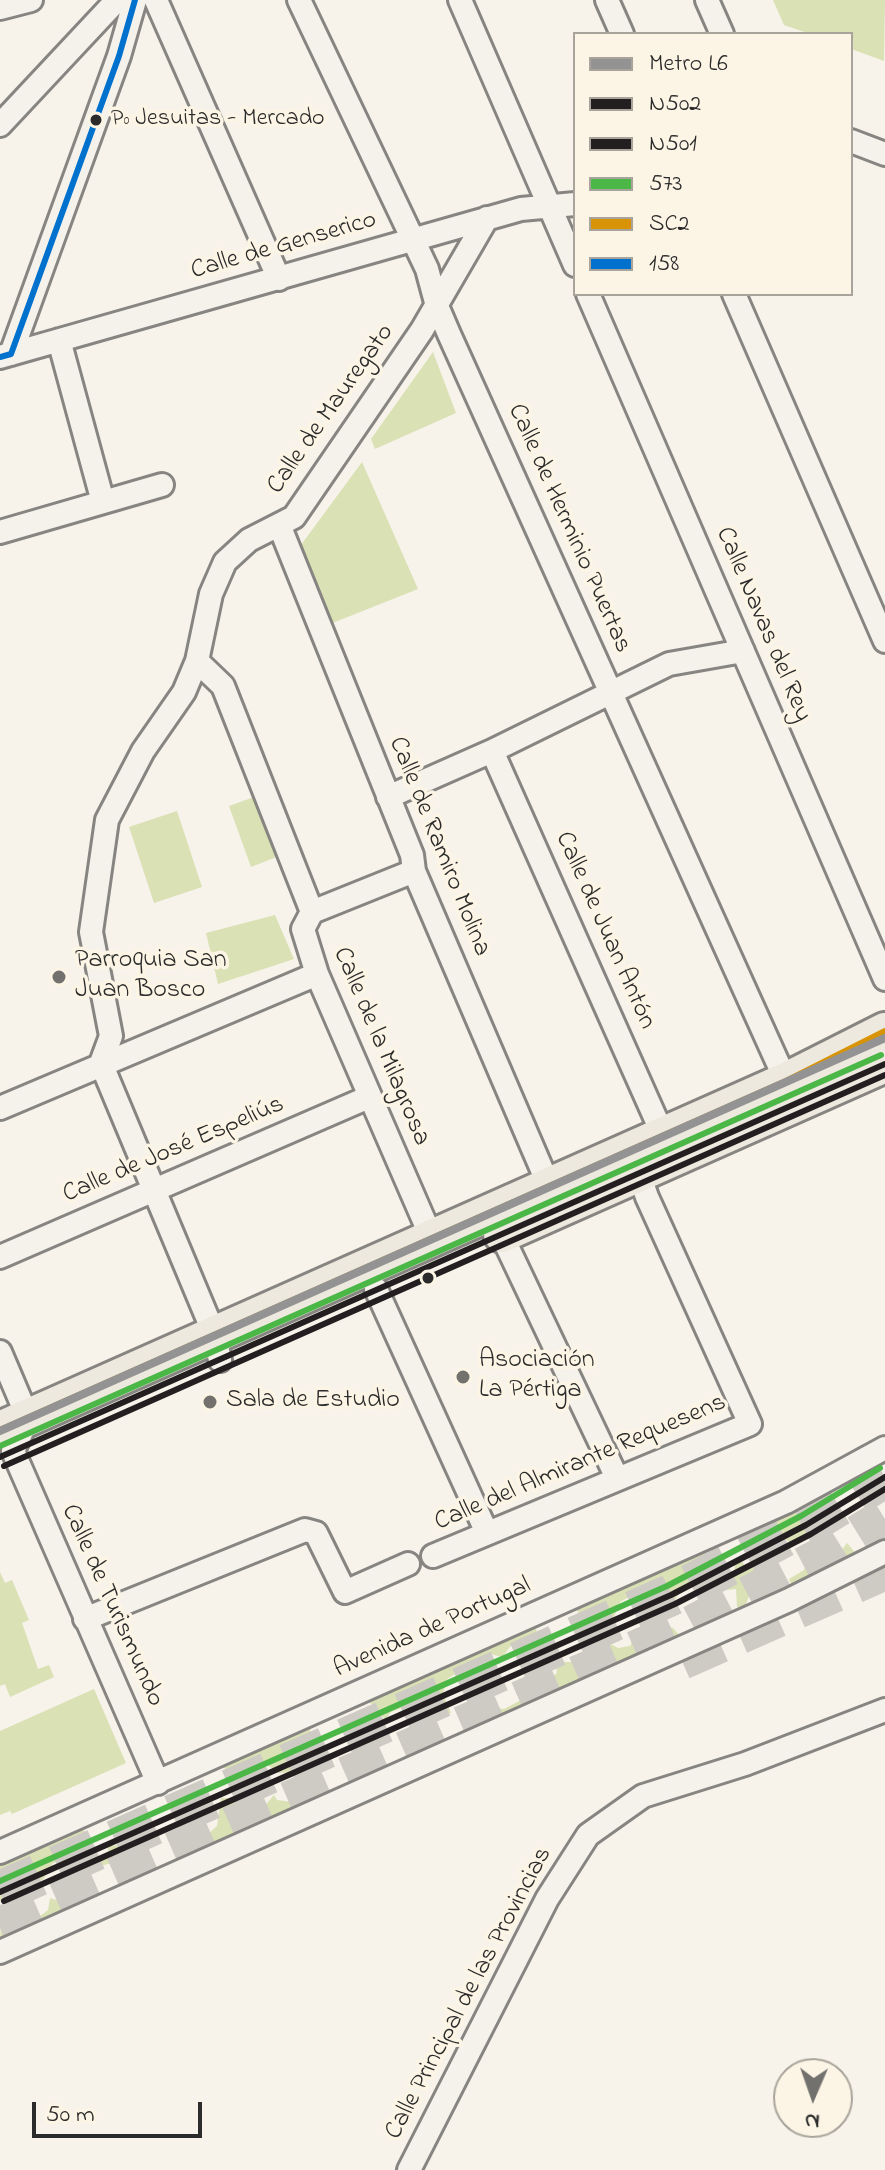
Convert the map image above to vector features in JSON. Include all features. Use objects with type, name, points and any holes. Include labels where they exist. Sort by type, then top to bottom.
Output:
[{"type":"main road","points":[[10,1439],[218,1348],[376,1289],[497,1223],[786,1081],[882,1048]]},
{"type":"main road","points":[[218,1348],[432,1239],[497,1223],[549,1186],[645,1152],[882,1048]]},
{"type":"street","points":[[0,8],[31,0]]},
{"type":"street","points":[[0,125],[117,0]]},
{"type":"street","points":[[6,355],[119,56],[135,0]]},
{"type":"street","points":[[156,0],[279,279]]},
{"type":"street","name":"Calle de Herminio Puertas","points":[[299,0],[427,269],[437,306],[786,1081]]},
{"type":"street","points":[[460,0],[573,260]]},
{"type":"street","points":[[607,0],[621,32]]},
{"type":"street","points":[[707,0],[721,32]]},
{"type":"street","points":[[853,142],[885,154]]},
{"type":"street","name":"Calle de Genserico","points":[[6,355],[487,218],[521,209],[573,204]]},
{"type":"street","name":"Calle de Mauregato","points":[[101,1063],[111,1036],[91,932],[107,820],[143,751],[184,692],[197,661],[211,594],[225,562],[249,540],[280,527],[294,517],[437,306],[487,218]]},
{"type":"street","name":"Calle Navas del Rey","points":[[589,296],[885,979]]},
{"type":"street","points":[[735,296],[885,641]]},
{"type":"street","points":[[59,340],[103,502]]},
{"type":"street","points":[[0,532],[162,485]]},
{"type":"street","name":"Calle de Ramiro Molina","points":[[280,527],[412,855],[414,871],[549,1186]]},
{"type":"street","points":[[388,797],[492,751],[669,664],[743,651]]},
{"type":"street","name":"Calle de la Milagrosa","points":[[197,661],[223,686],[312,912],[303,929],[317,974],[432,1239]]},
{"type":"street","name":"Calle de Juan Antón","points":[[492,751],[750,1424]]},
{"type":"street","points":[[312,912],[414,871]]},
{"type":"street","points":[[0,1108],[317,974]]},
{"type":"street","points":[[101,1063],[218,1348]]},
{"type":"street","name":"Calle de José Espeliús","points":[[0,1257],[369,1097]]},
{"type":"street","points":[[497,1223],[617,1478]]},
{"type":"street","points":[[376,1289],[487,1533]]},
{"type":"street","name":"Calle de Turismundo","points":[[0,1352],[10,1439],[158,1783]]},
{"type":"street","name":"Calle del Almirante Requesens","points":[[433,1556],[750,1424]]},
{"type":"street","name":"Avenida de Portugal","points":[[0,1852],[786,1502],[885,1448]]},
{"type":"street","points":[[85,1619],[305,1530],[316,1533],[345,1592],[408,1564]]},
{"type":"street","points":[[0,1952],[789,1600],[885,1552]]},
{"type":"street","name":"Calle Principal de las Provincias","points":[[409,2170],[547,1899],[588,1835],[643,1796],[745,1764],[885,1710]]},
{"type":"green space","points":[[773,0],[885,0],[884,61],[853,50],[853,32],[804,32],[784,25]]},
{"type":"green space","points":[[433,352],[456,413],[375,449],[371,439]]},
{"type":"green space","points":[[362,462],[418,589],[330,624],[298,549]]},
{"type":"green space","points":[[257,796],[279,856],[251,867],[229,806]]},
{"type":"green space","points":[[177,811],[202,887],[154,903],[129,827]]},
{"type":"green space","points":[[275,915],[294,959],[218,984],[206,933]]},
{"type":"green space","points":[[832,1490],[831,1501],[839,1510],[831,1514],[827,1525],[822,1520],[815,1521],[808,1537],[792,1544],[780,1535],[764,1540],[761,1526]]},
{"type":"green space","points":[[847,1543],[859,1557],[793,1590],[789,1579],[804,1570],[806,1561],[829,1563],[831,1551],[841,1551]]},
{"type":"green space","points":[[705,1550],[709,1563],[700,1565],[699,1584],[686,1584],[670,1607],[651,1600],[640,1610],[634,1599],[627,1598],[620,1602],[614,1617],[600,1611],[581,1618],[576,1608]]},
{"type":"green space","points":[[735,1561],[743,1562],[745,1569],[759,1564],[764,1567],[767,1576],[764,1581],[769,1586],[764,1599],[750,1594],[745,1606],[737,1607],[736,1589],[717,1591],[721,1580],[734,1577]]},
{"type":"green space","points":[[0,1572],[5,1583],[12,1580],[29,1620],[22,1623],[38,1669],[49,1665],[54,1677],[10,1697],[5,1684],[0,1686]]},
{"type":"green space","points":[[536,1625],[537,1643],[524,1640],[513,1643],[502,1657],[490,1654],[478,1659],[466,1679],[455,1674],[446,1680],[443,1694],[451,1713],[427,1722],[425,1716],[412,1708],[401,1708],[391,1712],[385,1720],[368,1700]]},
{"type":"green space","points":[[672,1627],[683,1639],[498,1721],[496,1708],[504,1709],[523,1699],[527,1679],[543,1681],[552,1677],[557,1673],[556,1662],[571,1662],[583,1657],[583,1664],[597,1670],[604,1664],[609,1643],[618,1648],[630,1646],[636,1634],[641,1640],[652,1642]]},
{"type":"green space","points":[[94,1689],[126,1763],[12,1814],[10,1811],[0,1815],[0,1731]]},
{"type":"green space","points":[[310,1727],[311,1738],[316,1743],[307,1749],[304,1772],[278,1773],[264,1762],[258,1764],[256,1771],[243,1764],[226,1769],[220,1766]]},
{"type":"green space","points":[[247,1793],[250,1806],[255,1809],[263,1808],[274,1795],[277,1800],[292,1802],[303,1793],[313,1803],[213,1848],[207,1835],[217,1826],[221,1798],[237,1798]]},
{"type":"green space","points":[[84,1828],[85,1843],[70,1841],[66,1847],[66,1860],[53,1863],[43,1880],[27,1879],[15,1897],[8,1895],[0,1901],[0,1864]]},
{"type":"green space","points":[[132,1828],[138,1835],[135,1846],[145,1851],[142,1860],[138,1861],[140,1867],[132,1867],[127,1876],[121,1874],[116,1862],[100,1866],[98,1857],[110,1855],[107,1846],[119,1845],[120,1833]]},
{"type":"green space","points":[[87,1887],[97,1900],[0,1943],[1,1917],[16,1920],[24,1915],[35,1920],[48,1910],[50,1898],[60,1901],[76,1898]]},
{"type":"tunnel","points":[[0,1892],[671,1595],[806,1525],[885,1477]]},
{"type":"tunnel","points":[[0,1928],[687,1629],[824,1557],[885,1519]]},
{"type":"tunnel","points":[[681,1659],[885,1569]]},
{"type":"metro line","name":"L6","points":[[0,1431],[885,1038]]},
{"type":"transit line","name":"158","points":[[0,357],[11,354],[119,56],[135,0]]},
{"type":"transit line","name":"SC2","points":[[0,1430],[786,1081],[885,1031]]},
{"type":"transit line","name":"573","points":[[0,1446],[881,1055]]},
{"type":"transit line","name":"N502","points":[[0,1457],[885,1064]]},
{"type":"transit line","name":"N501","points":[[4,1466],[885,1075]]},
{"type":"transit line","name":"573","points":[[0,1881],[667,1586],[801,1516],[880,1468]]},
{"type":"transit line","name":"N502","points":[[0,1892],[671,1595],[806,1525],[885,1477]]},
{"type":"transit line","name":"N501","points":[[4,1901],[675,1604],[811,1534],[885,1489]]},
{"type":"place","name":"Pº Jesuitas - Mercado","points":[[96,120]]},
{"type":"place","name":"Parroquia San Juan Bosco","points":[[59,977]]},
{"type":"place","name":"Asociación La Pértiga","points":[[463,1377]]},
{"type":"place","name":"Sala de Estudio","points":[[210,1402]]}]
